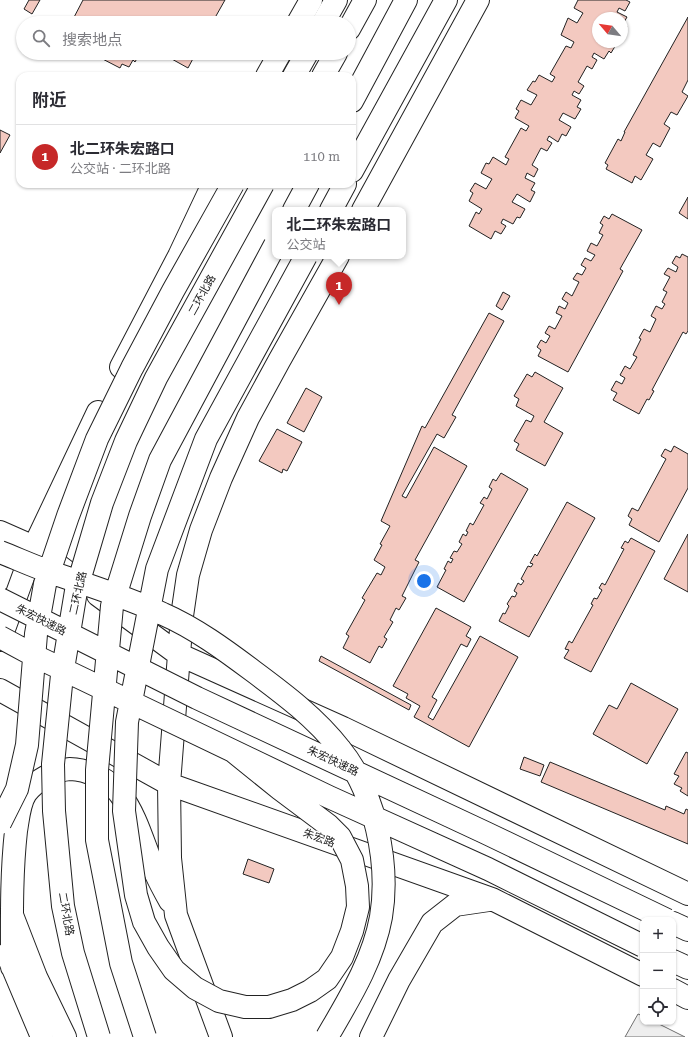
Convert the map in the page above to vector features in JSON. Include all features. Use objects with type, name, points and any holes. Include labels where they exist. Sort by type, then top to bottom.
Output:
[{"type":"main road","points":[[302,16],[311,0]]},
{"type":"main road","points":[[327,16],[336,0]]},
{"type":"main road","points":[[356,16],[365,0]]},
{"type":"main road","points":[[356,94],[406,0]]},
{"type":"main road","points":[[356,164],[446,0]]},
{"type":"main road","points":[[365,207],[478,0]]},
{"type":"main road","points":[[269,72],[276,60]]},
{"type":"main road","points":[[296,72],[303,60]]},
{"type":"main road","points":[[325,72],[332,60]]},
{"type":"main road","points":[[211,188],[179,256],[97,415],[34,547],[0,639],[329,797],[488,869],[640,945]]},
{"type":"main road","points":[[0,823],[17,789],[27,744],[36,634],[45,584],[68,516],[97,439],[132,368],[231,188]]},
{"type":"main road","name":"二环北路","points":[[99,1037],[73,953],[63,906],[54,811],[53,764],[62,675],[76,591],[102,503],[126,441],[156,378],[261,188]]},
{"type":"main road","points":[[296,207],[306,188]]},
{"type":"main road","points":[[333,207],[343,188]]},
{"type":"main road","points":[[145,1037],[121,963],[97,840],[97,770],[112,606],[140,516],[160,460],[272,251]]},
{"type":"main road","points":[[233,751],[328,825],[340,838],[352,860],[357,886],[358,907],[352,931],[342,957],[327,979],[310,991],[298,997],[268,1007],[245,1007],[219,1002],[195,988],[174,970],[158,947],[144,922],[136,895],[124,811],[127,722],[157,569],[206,439],[304,259]]},
{"type":"main road","points":[[176,915],[170,858],[169,784],[178,654],[188,575],[201,530],[221,478],[252,412],[336,259]]},
{"type":"main road","points":[[0,532],[34,547],[178,654],[343,728],[688,894]]},
{"type":"main road","points":[[0,552],[51,572],[135,601],[165,615],[196,633],[236,658],[275,687],[317,723],[341,750],[359,779],[371,807],[379,838],[384,890],[380,919],[372,951],[359,981],[327,1037]]},
{"type":"main road","name":"朱宏快速路","points":[[0,599],[198,698],[661,917]]},
{"type":"main road","name":"朱宏路","points":[[0,690],[169,784],[492,899],[640,973]]},
{"type":"main road","points":[[61,1029],[16,975],[12,915],[12,879],[18,813],[26,794],[40,780],[64,769],[77,769],[90,772],[119,792],[132,814],[156,873],[176,915],[221,1037]]},
{"type":"main road","points":[[0,869],[12,915],[36,977],[61,1029]]},
{"type":"main road","points":[[371,1037],[399,980],[432,923],[455,905],[492,899]]},
{"type":"main road","points":[[676,924],[688,930]]},
{"type":"main road","points":[[0,938],[42,1037]]},
{"type":"main road","points":[[676,962],[688,968]]},
{"type":"main road","points":[[676,992],[688,998]]},
{"type":"shaded area","points":[[638,1014],[640,1015],[640,1025],[661,1025],[685,1037],[625,1037]]},
{"type":"building","points":[[29,0],[40,0],[32,14],[24,9]]},
{"type":"building","points":[[83,0],[225,0],[216,16],[75,16]]},
{"type":"building","points":[[578,0],[626,0],[630,2],[625,11],[619,8],[617,12],[592,12],[592,48],[614,48],[611,53],[609,51],[604,59],[594,53],[592,57],[597,60],[592,69],[587,66],[578,82],[584,86],[579,94],[574,91],[572,95],[581,100],[577,107],[581,109],[575,119],[563,113],[559,120],[571,127],[566,136],[562,134],[558,142],[549,136],[547,140],[552,143],[547,151],[541,148],[532,165],[538,169],[534,177],[527,173],[525,178],[535,183],[531,190],[535,192],[530,202],[517,194],[512,202],[525,209],[520,218],[517,217],[513,224],[503,219],[501,223],[506,226],[501,234],[495,231],[491,239],[469,226],[476,212],[479,214],[482,209],[469,201],[473,193],[470,191],[475,183],[486,189],[492,179],[481,173],[486,163],[489,164],[493,157],[506,165],[509,159],[505,157],[521,128],[526,131],[529,126],[515,118],[519,111],[516,109],[521,100],[531,105],[537,95],[527,90],[533,81],[535,82],[539,75],[552,82],[555,77],[550,74],[566,46],[571,48],[574,42],[561,35],[568,18],[577,23],[583,13],[574,8]]},
{"type":"building","points":[[688,17],[688,80],[682,92],[688,96],[677,115],[671,112],[664,124],[670,128],[660,147],[653,143],[646,155],[653,159],[641,180],[635,176],[632,183],[606,169],[608,165],[605,163],[618,139],[621,141],[624,132]]},
{"type":"building","points":[[105,60],[133,60],[129,67],[122,64],[120,68]]},
{"type":"building","points":[[174,60],[192,60],[188,68]]},
{"type":"building","points":[[0,130],[10,135],[0,153]]},
{"type":"building","points":[[688,197],[688,219],[679,213]]},
{"type":"building","points":[[612,214],[642,230],[620,269],[623,271],[568,372],[538,356],[541,350],[537,347],[541,340],[546,343],[550,336],[545,333],[549,326],[555,329],[562,316],[556,313],[559,306],[565,309],[568,303],[562,299],[566,292],[572,296],[579,282],[573,279],[577,273],[582,275],[586,268],[581,265],[585,258],[591,261],[595,255],[587,251],[591,243],[597,246],[603,235],[599,233],[603,225],[600,223],[604,216],[609,219]]},
{"type":"building","points":[[682,254],[688,257],[688,331],[686,334],[683,332],[652,390],[654,391],[649,400],[647,399],[639,414],[613,400],[617,393],[611,390],[616,381],[622,384],[625,378],[620,375],[625,366],[630,369],[637,357],[633,355],[641,339],[639,338],[644,329],[650,332],[656,319],[651,316],[656,306],[662,309],[665,304],[662,302],[667,292],[663,290],[670,277],[664,274],[668,268],[676,272],[678,267],[672,263],[676,256],[680,258]]},
{"type":"building","points":[[503,292],[510,296],[502,310],[496,306]]},
{"type":"building","points":[[489,313],[504,321],[452,415],[456,417],[444,438],[437,434],[402,496],[406,498],[434,447],[467,466],[415,560],[419,562],[402,596],[406,598],[399,610],[396,608],[390,620],[393,622],[384,637],[387,639],[382,648],[379,646],[370,663],[343,648],[349,636],[346,634],[365,600],[362,598],[377,573],[381,575],[385,567],[374,560],[382,545],[380,544],[390,526],[381,521],[422,426],[425,428]]},
{"type":"building","points":[[535,372],[563,388],[544,422],[563,433],[545,466],[516,450],[519,444],[514,441],[526,420],[531,422],[534,416],[516,406],[519,399],[514,396],[527,374],[532,377]]},
{"type":"building","points":[[306,388],[322,397],[304,432],[287,423]]},
{"type":"building","points":[[277,429],[302,442],[287,471],[283,469],[282,473],[259,461]]},
{"type":"building","points":[[674,446],[688,454],[688,488],[659,542],[629,525],[632,519],[628,516],[632,508],[638,511],[666,459],[661,456],[665,449],[671,452]]},
{"type":"building","points":[[501,473],[528,489],[464,602],[437,587],[446,570],[444,569],[448,561],[451,563],[453,559],[450,558],[454,551],[457,552],[462,544],[459,542],[463,534],[466,536],[468,532],[466,531],[470,523],[473,525],[484,505],[480,503],[484,497],[487,499],[492,489],[489,487],[493,479],[496,481]]},
{"type":"building","points":[[567,502],[595,518],[529,637],[499,621],[503,613],[505,614],[509,606],[507,604],[512,596],[515,597],[517,593],[514,591],[518,583],[521,585],[524,581],[521,579],[528,566],[531,567],[533,564],[530,563],[535,554],[537,556]]},
{"type":"building","points":[[688,534],[688,592],[664,579]]},
{"type":"building","points":[[631,538],[655,551],[591,672],[564,658],[569,650],[565,649],[569,641],[572,643],[593,605],[591,604],[594,598],[597,599],[602,590],[599,588],[602,583],[605,585],[624,549],[621,548],[625,541],[628,543]]},
{"type":"building","points":[[436,608],[471,627],[466,636],[471,639],[467,647],[461,644],[432,697],[437,700],[428,717],[433,720],[480,636],[518,657],[469,747],[414,717],[420,706],[406,698],[408,694],[393,686]]},
{"type":"building","points":[[321,656],[411,705],[409,710],[319,661]]},
{"type":"building","points":[[631,683],[678,709],[647,764],[593,734],[609,705],[617,709]]},
{"type":"building","points":[[686,752],[688,753],[688,796],[680,791],[682,788],[674,784],[679,776],[674,774]]},
{"type":"building","points":[[524,757],[544,765],[540,776],[520,769]]},
{"type":"building","points":[[550,762],[665,810],[666,806],[684,814],[686,809],[688,810],[688,844],[541,782]]},
{"type":"building","points":[[248,859],[274,869],[269,883],[243,874]]},
{"type":"place","name":"北二环朱宏路口","points":[[339,305]]}]
